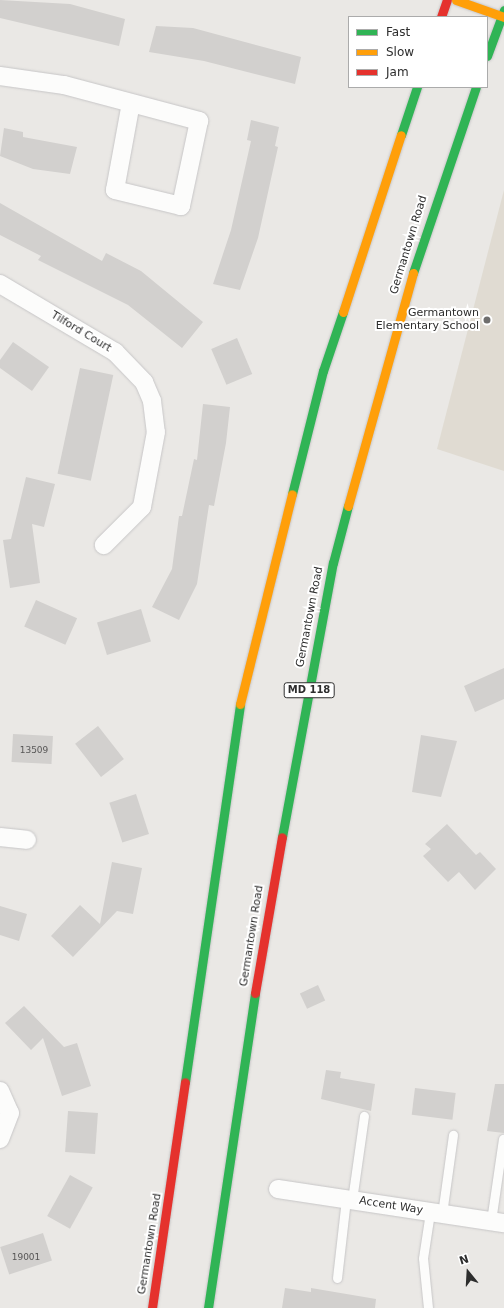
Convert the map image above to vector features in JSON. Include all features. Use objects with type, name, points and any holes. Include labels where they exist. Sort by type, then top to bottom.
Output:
[{"type":"main road","points":[[441,16],[447,0]]},
{"type":"main road","points":[[456,0],[503,14],[488,53]]},
{"type":"main road","name":"Germantown Road","points":[[152,1308],[240,704],[323,371],[417,88]]},
{"type":"main road","name":"Germantown Road","points":[[208,1308],[264,933],[332,563],[379,384],[430,216],[476,88]]},
{"type":"street","points":[[0,76],[64,85],[199,121],[181,206],[115,190],[131,103]]},
{"type":"street","name":"Tilford Court","points":[[0,284],[115,352],[144,382],[152,401],[156,432],[142,507],[104,545]]},
{"type":"street","points":[[0,837],[27,840]]},
{"type":"street","points":[[0,1091],[10,1113],[0,1139]]},
{"type":"street","name":"Accent Way","points":[[278,1189],[498,1222]]},
{"type":"lane","points":[[337,1278],[364,1116]]},
{"type":"lane","points":[[428,1308],[423,1258],[436,1213],[453,1135]]},
{"type":"lane","points":[[498,1222],[503,1139]]},
{"type":"shaded area","name":"Germantown Elementary School","points":[[504,190],[504,471],[437,449]]},
{"type":"building","points":[[0,0],[70,4],[125,19],[119,46],[0,18]]},
{"type":"building","points":[[156,26],[193,28],[301,57],[295,84],[204,61],[149,52]]},
{"type":"building","points":[[251,120],[279,127],[275,146],[278,147],[258,238],[240,290],[213,284],[231,230],[251,141],[247,140]]},
{"type":"building","points":[[4,128],[23,132],[23,137],[77,147],[70,174],[33,169],[0,156]]},
{"type":"building","points":[[0,203],[102,261],[106,253],[141,271],[203,322],[182,348],[128,305],[38,260],[41,256],[0,235]]},
{"type":"building","points":[[237,338],[252,374],[226,385],[211,349]]},
{"type":"building","points":[[13,342],[49,367],[32,391],[0,368],[0,360]]},
{"type":"building","points":[[80,368],[113,375],[91,481],[58,474]]},
{"type":"building","points":[[203,404],[230,407],[226,443],[214,506],[209,505],[197,584],[179,620],[152,607],[172,569],[179,516],[182,516],[194,459],[197,460]]},
{"type":"building","points":[[26,477],[55,484],[44,527],[32,524],[40,583],[10,588],[3,540],[11,539]]},
{"type":"building","points":[[36,600],[77,618],[65,645],[24,626]]},
{"type":"building","points":[[141,609],[151,642],[107,655],[97,622]]},
{"type":"building","points":[[504,668],[504,699],[475,712],[464,686]]},
{"type":"building","points":[[98,726],[124,759],[101,777],[75,744]]},
{"type":"building","points":[[13,734],[53,736],[51,764],[12,762]]},
{"type":"building","points":[[421,735],[457,741],[441,797],[412,792]]},
{"type":"building","points":[[136,794],[149,834],[122,843],[109,803]]},
{"type":"building","points":[[447,824],[476,855],[480,852],[496,869],[475,890],[459,872],[448,882],[423,856],[431,849],[425,844]]},
{"type":"building","points":[[112,862],[142,868],[133,914],[117,911],[73,957],[51,936],[80,905],[100,924]]},
{"type":"building","points":[[0,906],[27,914],[19,941],[0,935]]},
{"type":"building","points":[[318,985],[325,1000],[307,1009],[300,993]]},
{"type":"building","points":[[24,1006],[64,1047],[77,1043],[91,1086],[62,1096],[43,1038],[31,1050],[5,1023]]},
{"type":"building","points":[[326,1070],[341,1072],[340,1078],[375,1084],[371,1111],[321,1099]]},
{"type":"building","points":[[495,1084],[504,1084],[504,1133],[487,1131]]},
{"type":"building","points":[[415,1088],[456,1093],[452,1120],[412,1115]]},
{"type":"building","points":[[68,1111],[98,1113],[95,1154],[65,1152]]},
{"type":"building","points":[[70,1175],[93,1188],[70,1229],[47,1216]]},
{"type":"building","points":[[43,1233],[52,1261],[9,1274],[0,1247]]},
{"type":"building","points":[[285,1288],[311,1292],[311,1288],[376,1299],[375,1308],[282,1308]]},
{"type":"traffic: fast","points":[[488,53],[504,10]]},
{"type":"traffic: fast","points":[[401,135],[417,88]]},
{"type":"traffic: fast","points":[[413,273],[476,88]]},
{"type":"traffic: fast","points":[[292,494],[323,371],[343,312]]},
{"type":"traffic: fast","points":[[282,837],[333,563],[348,506]]},
{"type":"traffic: fast","points":[[185,1082],[240,704]]},
{"type":"traffic: fast","points":[[208,1308],[255,993]]},
{"type":"traffic: slow","points":[[456,0],[504,17]]},
{"type":"traffic: slow","points":[[343,312],[401,135]]},
{"type":"traffic: slow","points":[[348,506],[413,273]]},
{"type":"traffic: slow","points":[[240,704],[292,494]]},
{"type":"traffic: jam","points":[[441,16],[447,0]]},
{"type":"traffic: jam","points":[[255,993],[282,837]]},
{"type":"traffic: jam","points":[[152,1308],[185,1082]]},
{"type":"place","name":"Germantown Elementary School","points":[[487,320]]}]
